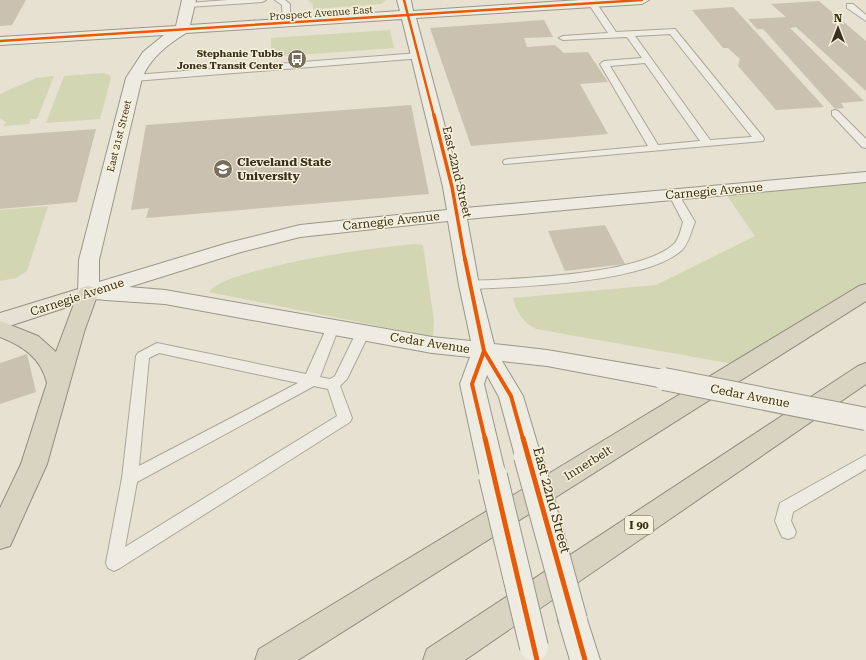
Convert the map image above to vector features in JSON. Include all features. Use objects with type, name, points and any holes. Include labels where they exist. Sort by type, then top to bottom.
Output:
[{"type":"highway","name":"Innerbelt","points":[[270,660],[866,291]]},
{"type":"highway","points":[[0,537],[34,464],[59,384],[73,332],[88,293]]},
{"type":"highway","points":[[0,329],[34,344],[43,352],[57,371],[59,384]]},
{"type":"highway","name":"I 90","points":[[438,660],[866,372]]},
{"type":"highway","points":[[840,390],[866,380]]},
{"type":"main road","name":"Carnegie Avenue","points":[[0,321],[88,293]]},
{"type":"street","name":"East 22nd Street","points":[[404,0],[458,214],[469,285],[484,351],[511,396],[585,660]]},
{"type":"street","name":"Prospect Avenue East","points":[[0,41],[408,16],[545,3],[592,3],[633,0]]},
{"type":"street","points":[[182,30],[188,2]]},
{"type":"street","name":"East 21st Street","points":[[88,293],[89,260],[134,78],[142,60],[150,51],[162,41],[182,30]]},
{"type":"street","name":"Carnegie Avenue","points":[[88,293],[269,238],[329,227],[866,177]]},
{"type":"street","name":"Cedar Avenue","points":[[88,293],[165,297],[432,345],[548,358],[664,379],[866,419]]},
{"type":"street","points":[[484,351],[472,384],[535,654]]},
{"type":"lane","points":[[188,2],[262,0]]},
{"type":"lane","points":[[279,0],[286,4],[287,23]]},
{"type":"lane","points":[[592,3],[614,35]]},
{"type":"lane","points":[[850,6],[866,19]]},
{"type":"lane","points":[[508,162],[759,139],[672,31],[563,38]]},
{"type":"lane","points":[[628,34],[707,143]]},
{"type":"lane","points":[[134,78],[419,56]]},
{"type":"lane","points":[[648,60],[604,64],[655,148]]},
{"type":"lane","points":[[834,113],[866,145]]},
{"type":"lane","points":[[469,285],[518,283],[596,274],[648,264],[679,246],[689,222],[674,195]]},
{"type":"lane","points":[[313,380],[313,374],[333,326]]},
{"type":"lane","points":[[333,385],[345,418],[114,563],[130,478],[144,356],[157,348],[333,385],[340,380],[363,332]]},
{"type":"lane","points":[[130,478],[313,380]]},
{"type":"lane","points":[[788,532],[784,521],[786,508],[866,461]]},
{"type":"green space","points":[[308,0],[386,0],[381,4],[313,9],[313,4]]},
{"type":"green space","points":[[390,30],[394,48],[271,57],[271,38]]},
{"type":"green space","points":[[103,73],[109,75],[111,78],[100,119],[46,123],[64,76]]},
{"type":"green space","points":[[54,76],[37,119],[31,119],[29,124],[3,126],[6,122],[0,118],[0,94],[36,78]]},
{"type":"green space","points":[[866,177],[866,291],[745,366],[536,329],[524,320],[516,308],[513,298],[656,285],[755,236],[723,190]]},
{"type":"green space","points":[[48,206],[27,271],[16,278],[0,281],[0,210]]},
{"type":"green space","points":[[414,244],[423,245],[434,321],[433,337],[209,292],[229,279],[292,262]]},
{"type":"building","points":[[0,0],[26,0],[12,25],[0,26]]},
{"type":"building","points":[[819,1],[866,41],[866,91],[796,27],[790,28],[864,101],[841,103],[844,108],[835,109],[763,29],[757,29],[748,19],[786,17],[771,4]]},
{"type":"building","points":[[733,7],[824,107],[776,110],[738,66],[740,59],[728,48],[723,48],[692,10]]},
{"type":"building","points":[[544,20],[553,37],[524,38],[527,47],[555,45],[564,53],[588,52],[608,82],[580,84],[608,134],[471,146],[430,28]]},
{"type":"building","points":[[411,105],[429,194],[146,218],[149,208],[131,210],[146,125]]},
{"type":"building","points":[[96,129],[77,202],[0,209],[0,136]]},
{"type":"building","points":[[605,225],[625,264],[565,271],[548,231]]},
{"type":"building","points":[[27,354],[36,392],[0,404],[0,363]]},
{"type":"cycle path","points":[[404,0],[452,187],[469,285],[484,351],[511,396],[585,660]]},
{"type":"cycle path","points":[[0,41],[642,0]]},
{"type":"cycle path","points":[[484,351],[472,384],[537,660]]},
{"type":"place","name":"Stephanie Tubbs Jones Transit Center","points":[[297,59]]},
{"type":"place","name":"Cleveland State University","points":[[223,169]]}]
